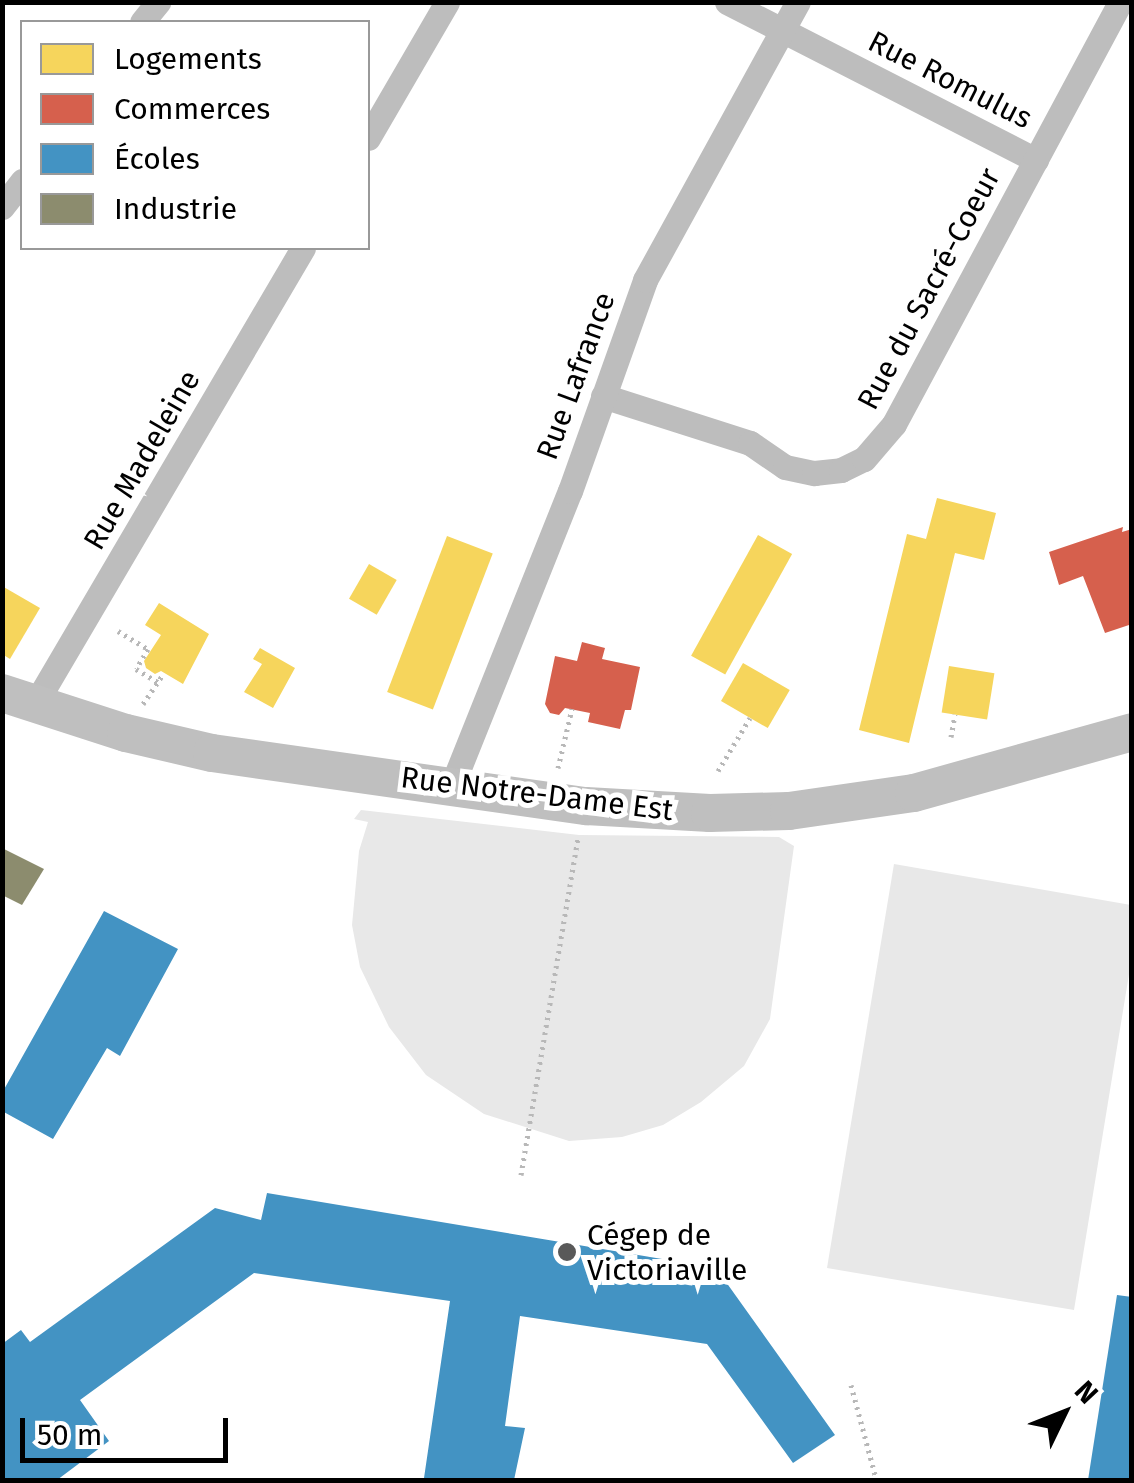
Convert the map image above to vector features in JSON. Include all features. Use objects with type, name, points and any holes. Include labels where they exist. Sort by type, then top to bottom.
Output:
[{"type":"street","points":[[370,135],[447,2]]},
{"type":"street","name":"Rue Romulus","points":[[727,2],[1036,160]]},
{"type":"street","name":"Rue Lafrance","points":[[451,788],[563,508],[645,280],[798,2]]},
{"type":"street","name":"Rue du Sacré-Coeur","points":[[603,396],[750,443],[785,467],[814,473],[841,470],[864,459],[894,424],[1120,2]]},
{"type":"street","points":[[2,208],[20,184]]},
{"type":"street","name":"Rue Madeleine","points":[[19,699],[303,250]]},
{"type":"street","name":"Rue Notre-Dame Est","points":[[19,699],[212,754],[586,806],[710,813],[789,811],[914,793],[1132,732]]},
{"type":"path","points":[[118,631],[148,649],[136,669],[158,682]]},
{"type":"path","points":[[141,707],[164,672]]},
{"type":"path","points":[[558,768],[572,709]]},
{"type":"path","points":[[951,736],[955,714]]},
{"type":"path","points":[[718,770],[750,718]]},
{"type":"path","points":[[521,1174],[586,806]]},
{"type":"path","points":[[851,1385],[876,1478]]},
{"type":"shaded area","points":[[361,810],[579,835],[779,837],[794,846],[770,1019],[744,1066],[701,1102],[663,1125],[622,1137],[569,1141],[484,1114],[426,1075],[389,1027],[360,967],[352,925],[359,851],[368,822],[354,819]]},
{"type":"shaded area","points":[[894,864],[1131,905],[1131,962],[1074,1310],[827,1268]]},
{"type":"building: Logements","points":[[937,498],[996,513],[984,560],[955,553],[909,743],[859,730],[907,534],[926,539]]},
{"type":"building: Logements","points":[[758,535],[792,554],[725,675],[691,656]]},
{"type":"building: Logements","points":[[447,536],[493,554],[433,709],[387,692]]},
{"type":"building: Logements","points":[[369,564],[397,580],[377,615],[349,599]]},
{"type":"building: Logements","points":[[2,586],[40,608],[10,659],[2,654]]},
{"type":"building: Logements","points":[[159,603],[209,634],[183,684],[161,671],[155,674],[146,668],[144,661],[161,635],[145,625]]},
{"type":"building: Logements","points":[[260,648],[295,668],[273,708],[244,692],[262,664],[253,659]]},
{"type":"building: Logements","points":[[743,663],[790,690],[768,728],[721,701]]},
{"type":"building: Logements","points":[[949,666],[994,673],[987,720],[942,712]]},
{"type":"building: Commerces","points":[[1123,527],[1122,532],[1132,529],[1132,624],[1105,633],[1083,576],[1059,585],[1049,552]]},
{"type":"building: Commerces","points":[[582,642],[605,648],[602,659],[640,667],[631,710],[625,710],[620,729],[588,722],[590,713],[565,708],[559,715],[550,713],[545,704],[555,656],[577,661]]},
{"type":"building: Écoles","points":[[104,911],[178,949],[120,1056],[107,1048],[53,1139],[2,1111],[2,1093]]},
{"type":"building: Écoles","name":"Cégep de Victoriaville","points":[[267,1193],[716,1268],[835,1435],[793,1463],[707,1344],[520,1316],[505,1426],[525,1428],[514,1480],[424,1478],[450,1301],[254,1273],[80,1400],[109,1441],[57,1480],[2,1480],[2,1344],[21,1330],[30,1342],[215,1208],[261,1220]]},
{"type":"building: Écoles","points":[[1117,1295],[1132,1297],[1132,1480],[1088,1480]]},
{"type":"building: Industrie","points":[[2,848],[44,869],[22,905],[2,895]]},
{"type":"place","name":"Cégep de Victoriaville","points":[[567,1252]]}]
